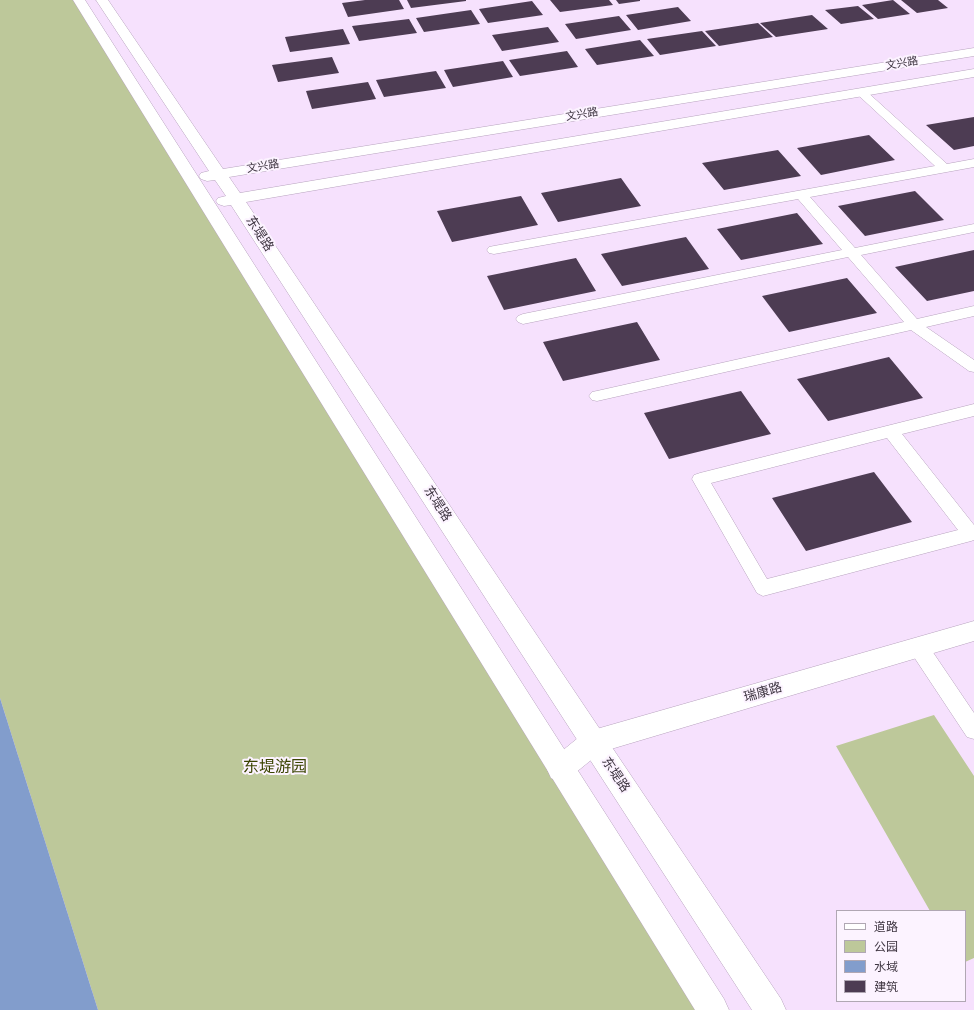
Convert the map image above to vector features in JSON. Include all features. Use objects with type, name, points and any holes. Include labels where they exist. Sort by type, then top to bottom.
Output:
[{"type":"main road","points":[[79,0],[560,769],[713,1010]]},
{"type":"main road","name":"东堤路","points":[[102,0],[236,199],[770,1010]]},
{"type":"main road","name":"文兴路","points":[[191,179],[974,52]]},
{"type":"main road","name":"文兴路","points":[[207,204],[974,73]]},
{"type":"main road","name":"瑞康路","points":[[560,769],[593,742],[974,631]]},
{"type":"lane","points":[[861,92],[944,168]]},
{"type":"lane","points":[[494,250],[974,163]]},
{"type":"lane","points":[[801,194],[914,325],[974,368]]},
{"type":"lane","points":[[523,319],[974,228]]},
{"type":"lane","points":[[597,396],[974,311]]},
{"type":"lane","points":[[891,431],[971,534],[762,588],[700,479],[974,410]]},
{"type":"lane","points":[[919,648],[974,730]]},
{"type":"green space","name":"东堤游园","points":[[0,0],[79,0],[713,1010],[98,1010],[0,698]]},
{"type":"green space","points":[[934,715],[974,776],[974,958],[966,962],[966,910],[929,910],[836,746]]},
{"type":"water","points":[[0,698],[98,1010],[0,1010]]},
{"type":"building","points":[[365,0],[399,0],[404,9],[348,17],[342,3]]},
{"type":"building","points":[[407,0],[466,0],[466,1],[411,8]]},
{"type":"building","points":[[550,0],[609,0],[613,5],[560,12]]},
{"type":"building","points":[[616,0],[640,0],[640,1],[619,4]]},
{"type":"building","points":[[893,0],[910,14],[878,19],[862,5]]},
{"type":"building","points":[[901,0],[938,0],[948,8],[917,13]]},
{"type":"building","points":[[532,1],[543,15],[488,23],[479,9]]},
{"type":"building","points":[[858,6],[874,19],[841,24],[825,10]]},
{"type":"building","points":[[678,7],[691,21],[638,30],[626,15]]},
{"type":"building","points":[[471,10],[480,24],[424,32],[416,18]]},
{"type":"building","points":[[812,15],[828,29],[776,37],[760,23]]},
{"type":"building","points":[[619,16],[631,30],[576,39],[565,24]]},
{"type":"building","points":[[409,19],[417,33],[359,41],[352,26]]},
{"type":"building","points":[[758,23],[773,37],[719,46],[705,31]]},
{"type":"building","points":[[548,27],[559,42],[502,51],[492,35]]},
{"type":"building","points":[[343,29],[350,44],[290,52],[285,37]]},
{"type":"building","points":[[702,31],[716,46],[660,55],[647,39]]},
{"type":"building","points":[[640,40],[654,56],[597,65],[585,49]]},
{"type":"building","points":[[567,51],[578,67],[520,76],[509,60]]},
{"type":"building","points":[[332,57],[339,73],[278,82],[272,65]]},
{"type":"building","points":[[503,61],[513,77],[453,87],[444,70]]},
{"type":"building","points":[[436,71],[446,88],[384,97],[376,80]]},
{"type":"building","points":[[368,82],[376,99],[312,109],[306,91]]},
{"type":"building","points":[[974,117],[974,146],[954,150],[926,125]]},
{"type":"building","points":[[869,135],[895,160],[821,175],[797,148]]},
{"type":"building","points":[[778,150],[801,176],[724,190],[702,163]]},
{"type":"building","points":[[621,178],[641,206],[558,222],[541,193]]},
{"type":"building","points":[[915,191],[944,220],[865,236],[838,206]]},
{"type":"building","points":[[521,196],[538,225],[452,242],[437,211]]},
{"type":"building","points":[[797,213],[823,244],[741,260],[717,229]]},
{"type":"building","points":[[686,237],[709,269],[622,286],[601,254]]},
{"type":"building","points":[[974,250],[974,291],[927,301],[895,267]]},
{"type":"building","points":[[576,258],[596,291],[504,310],[487,276]]},
{"type":"building","points":[[847,278],[877,313],[789,332],[762,296]]},
{"type":"building","points":[[637,322],[660,360],[563,381],[543,342]]},
{"type":"building","points":[[889,357],[923,398],[828,421],[797,379]]},
{"type":"building","points":[[741,391],[771,434],[669,459],[644,413]]},
{"type":"building","points":[[874,472],[912,522],[806,551],[772,498]]}]
